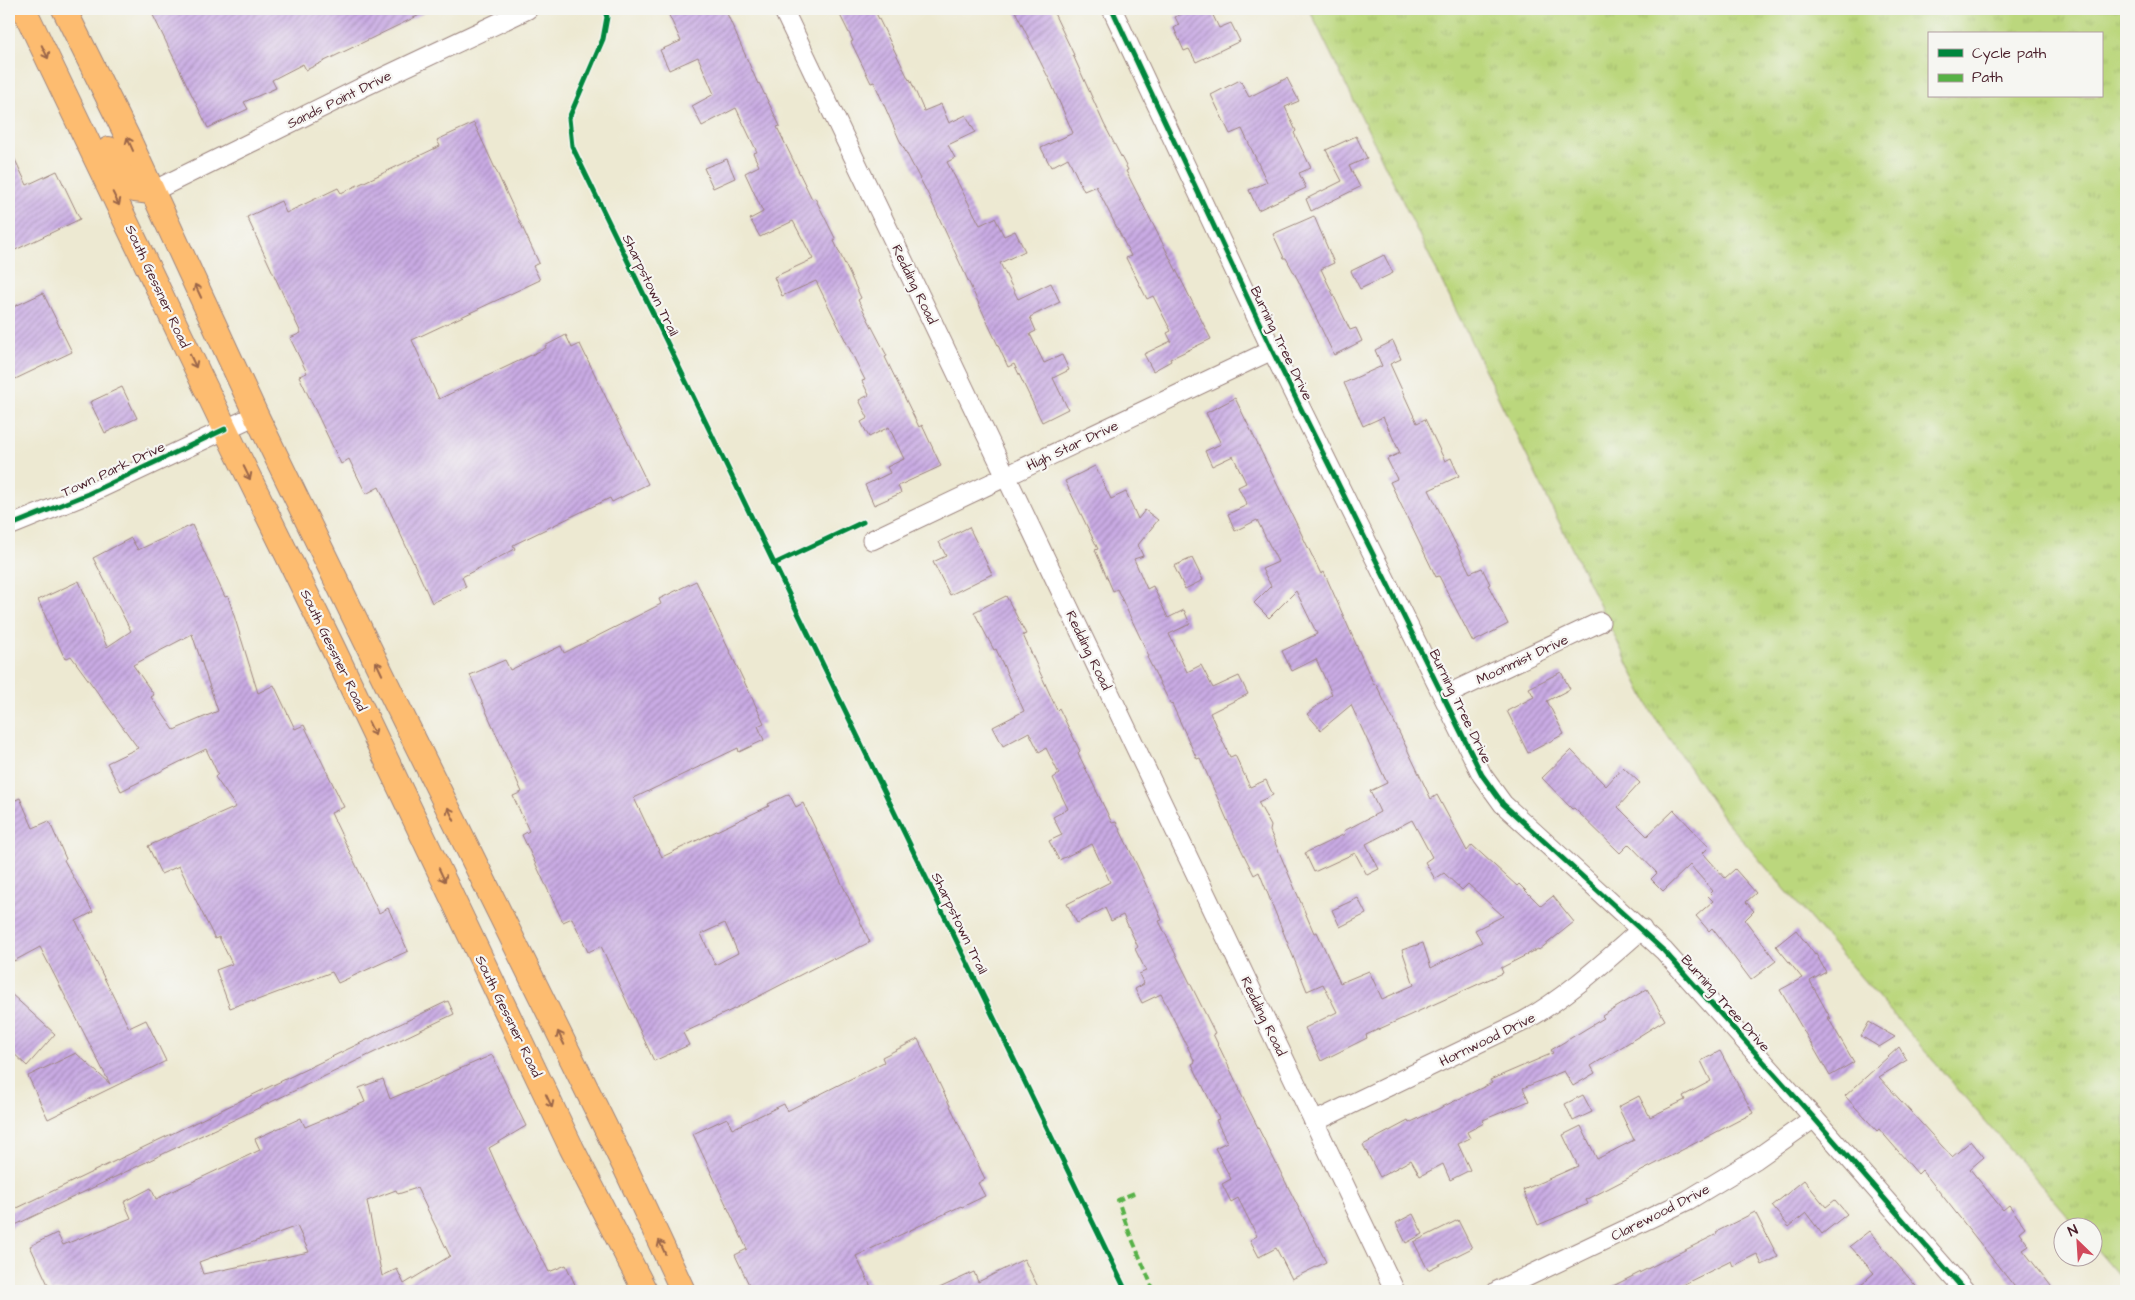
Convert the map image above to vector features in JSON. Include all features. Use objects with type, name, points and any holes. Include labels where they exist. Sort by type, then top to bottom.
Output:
[{"type":"main road","name":"South Gessner Road","points":[[24,9],[590,1184],[645,1291]]},
{"type":"main road","points":[[64,9],[128,138],[151,192],[256,414],[683,1291]]},
{"type":"main road","points":[[63,89],[90,112],[120,172],[135,190],[151,192]]},
{"type":"main road","points":[[391,770],[422,755]]},
{"type":"main road","points":[[492,980],[525,965]]},
{"type":"main road","points":[[590,1184],[624,1167]]},
{"type":"street","name":"Sands Point Drive","points":[[151,192],[363,87],[528,9]]},
{"type":"street","name":"Redding Road","points":[[783,9],[1395,1291]]},
{"type":"street","name":"Burning Tree Drive","points":[[1112,9],[1272,350],[1482,776],[1502,804],[1642,929],[1664,951],[1814,1118],[1965,1291]]},
{"type":"street","name":"High Star Drive","points":[[872,540],[1272,350]]},
{"type":"street","name":"Town Park Drive","points":[[9,526],[88,494],[256,414]]},
{"type":"street","name":"Moonmist Drive","points":[[1444,696],[1600,622]]},
{"type":"street","name":"Hornwood Drive","points":[[1314,1122],[1524,1021],[1572,990],[1642,929]]},
{"type":"street","name":"Clarewood Drive","points":[[1497,1291],[1688,1200],[1756,1159],[1814,1118]]},
{"type":"green space","points":[[1309,9],[2126,9],[2126,1284],[2102,1256],[2102,1218],[2069,1218],[1725,820],[1652,713]]},
{"type":"building","points":[[150,9],[432,9],[306,70],[303,64],[272,80],[276,88],[244,102],[248,109],[208,128]]},
{"type":"building","points":[[666,9],[725,9],[758,84],[780,126],[777,127],[812,199],[815,198],[836,240],[834,241],[861,298],[858,300],[887,356],[885,357],[919,427],[922,425],[941,466],[898,486],[901,493],[874,505],[865,485],[890,473],[887,467],[904,459],[889,427],[869,437],[861,422],[868,418],[859,400],[869,395],[862,381],[865,380],[816,281],[782,296],[774,277],[813,259],[793,221],[760,237],[750,219],[763,212],[745,173],[759,166],[753,153],[757,152],[736,108],[702,126],[692,106],[714,94],[698,57],[669,70],[660,50],[681,41]]},
{"type":"building","points":[[837,9],[874,9],[910,79],[924,111],[941,104],[949,123],[966,115],[975,132],[948,145],[955,158],[947,162],[980,225],[995,218],[1004,236],[1015,231],[1025,251],[1000,263],[1018,299],[1051,283],[1060,302],[1030,317],[1036,331],[1030,334],[1044,363],[1062,355],[1069,370],[1053,378],[1068,409],[1042,422],[1014,364],[1008,367],[929,196],[899,139],[874,82],[871,83]]},
{"type":"building","points":[[1014,9],[1052,9],[1104,124],[1128,170],[1126,171],[1211,339],[1170,359],[1171,361],[1153,371],[1144,354],[1171,341],[1167,333],[1171,331],[1153,296],[1147,299],[1126,258],[1131,256],[1096,186],[1084,191],[1068,158],[1051,167],[1041,148],[1073,133],[1051,83]]},
{"type":"building","points":[[1191,9],[1210,9],[1219,28],[1231,23],[1240,41],[1196,62],[1189,49],[1184,51],[1174,28],[1179,25],[1175,17]]},
{"type":"building","points":[[1287,78],[1299,101],[1285,107],[1296,131],[1294,133],[1311,168],[1299,173],[1306,188],[1258,210],[1249,190],[1267,182],[1242,129],[1230,134],[1211,95],[1240,80],[1249,97]]},
{"type":"building","points":[[474,123],[539,263],[533,266],[540,280],[412,340],[439,399],[546,348],[545,346],[566,335],[572,348],[580,344],[648,484],[612,502],[610,498],[513,545],[515,549],[462,577],[466,587],[432,603],[379,487],[366,494],[349,459],[341,464],[299,376],[307,373],[290,338],[301,333],[247,217],[281,201],[286,213],[338,188],[341,193],[440,146],[437,140]]},
{"type":"building","points":[[1356,136],[1367,158],[1349,166],[1360,187],[1311,211],[1306,199],[1342,181],[1326,150]]},
{"type":"building","points":[[9,147],[27,185],[57,171],[80,219],[9,253]]},
{"type":"building","points":[[727,159],[735,178],[713,188],[704,168]]},
{"type":"building","points":[[1314,216],[1334,263],[1321,269],[1350,330],[1356,328],[1362,341],[1334,355],[1298,280],[1286,258],[1284,258],[1273,234]]},
{"type":"building","points":[[1384,255],[1393,273],[1360,289],[1351,271]]},
{"type":"building","points":[[43,293],[72,352],[9,382],[9,309]]},
{"type":"building","points":[[1393,341],[1401,359],[1390,364],[1417,423],[1425,419],[1445,461],[1451,458],[1459,476],[1429,490],[1470,573],[1482,568],[1490,584],[1488,585],[1508,624],[1473,642],[1439,576],[1436,577],[1390,482],[1397,479],[1387,459],[1400,453],[1383,417],[1363,426],[1344,383],[1382,366],[1375,350]]},
{"type":"building","points":[[122,387],[137,418],[105,433],[90,402]]},
{"type":"building","points":[[1235,398],[1321,574],[1324,572],[1374,685],[1376,684],[1431,799],[1437,795],[1467,851],[1472,845],[1517,886],[1519,884],[1541,906],[1553,896],[1574,922],[1539,950],[1501,968],[1503,973],[1366,1035],[1367,1038],[1321,1061],[1305,1028],[1337,1012],[1323,984],[1307,991],[1259,872],[1254,875],[1232,831],[1200,758],[1197,759],[1172,704],[1147,657],[1149,656],[1117,589],[1113,591],[1095,550],[1098,549],[1065,481],[1095,466],[1111,499],[1126,492],[1138,519],[1145,510],[1158,520],[1138,545],[1143,556],[1134,559],[1147,589],[1153,586],[1168,618],[1184,610],[1190,624],[1169,634],[1187,672],[1201,665],[1213,688],[1239,676],[1248,694],[1210,713],[1230,757],[1235,755],[1250,787],[1266,780],[1273,795],[1258,802],[1271,826],[1270,831],[1314,933],[1317,932],[1340,983],[1369,971],[1382,999],[1414,985],[1402,950],[1423,943],[1431,968],[1482,942],[1475,930],[1503,916],[1468,884],[1462,890],[1444,873],[1435,879],[1425,862],[1432,857],[1412,820],[1366,844],[1379,869],[1367,875],[1355,853],[1314,872],[1305,853],[1345,834],[1344,831],[1380,812],[1370,791],[1387,783],[1351,705],[1321,730],[1307,714],[1332,694],[1316,659],[1292,671],[1282,651],[1317,634],[1296,591],[1269,618],[1254,603],[1271,586],[1262,569],[1278,562],[1257,520],[1235,531],[1228,514],[1247,505],[1238,487],[1246,483],[1233,456],[1212,466],[1205,451],[1221,444],[1206,413]]},
{"type":"building","points":[[192,525],[225,597],[228,596],[258,693],[274,685],[295,729],[304,725],[344,807],[331,813],[379,913],[388,908],[408,951],[338,983],[332,972],[252,1002],[252,1000],[230,1008],[216,970],[232,964],[219,937],[215,939],[179,866],[161,874],[148,846],[236,807],[215,777],[218,774],[206,749],[121,791],[107,763],[138,748],[71,656],[65,659],[38,600],[79,581],[107,647],[131,631],[93,558],[131,538],[138,550]],"holes":[[[192,634],[218,711],[174,730],[151,697],[154,695],[133,665]]]},
{"type":"building","points":[[969,527],[992,574],[950,595],[933,562],[946,556],[939,542]]},
{"type":"building","points":[[1192,558],[1203,580],[1185,589],[1174,566]]},
{"type":"building","points":[[696,581],[764,723],[758,726],[764,740],[739,752],[738,748],[634,798],[662,857],[769,806],[768,804],[789,794],[796,807],[803,803],[870,942],[834,960],[833,958],[683,1033],[689,1045],[654,1061],[601,946],[588,952],[572,918],[563,922],[522,835],[529,831],[513,796],[522,792],[470,675],[505,660],[510,670],[561,646],[564,653],[661,604],[659,599]],"holes":[[[725,923],[738,953],[715,965],[701,934]]]},
{"type":"building","points":[[1006,596],[1026,634],[1023,635],[1057,710],[1059,708],[1080,751],[1078,753],[1112,823],[1116,822],[1137,865],[1162,920],[1159,921],[1215,1033],[1213,1034],[1239,1090],[1326,1262],[1292,1279],[1276,1248],[1259,1257],[1250,1240],[1257,1236],[1238,1198],[1231,1202],[1222,1184],[1231,1179],[1215,1148],[1227,1142],[1216,1120],[1219,1119],[1192,1064],[1195,1062],[1161,994],[1142,1003],[1135,989],[1144,984],[1139,974],[1146,971],[1135,949],[1138,947],[1123,915],[1111,921],[1105,908],[1077,923],[1067,904],[1110,882],[1092,844],[1059,860],[1049,841],[1062,835],[1053,817],[1068,809],[1053,778],[1059,774],[1046,748],[1039,752],[1029,732],[1003,746],[993,727],[1024,711],[996,649],[994,650],[974,612]]},
{"type":"building","points":[[1561,672],[1570,689],[1547,701],[1564,734],[1528,753],[1507,711],[1534,697],[1529,688]]},
{"type":"building","points":[[1571,750],[1606,786],[1623,767],[1640,783],[1618,807],[1647,836],[1674,810],[1709,847],[1703,853],[1725,878],[1735,869],[1756,893],[1746,902],[1754,911],[1745,920],[1776,961],[1751,980],[1712,928],[1709,931],[1696,916],[1713,901],[1708,896],[1713,891],[1690,865],[1663,891],[1651,879],[1657,873],[1629,844],[1620,853],[1574,808],[1572,809],[1542,778]]},
{"type":"building","points":[[20,798],[33,828],[49,821],[66,859],[64,860],[93,912],[76,921],[129,1028],[146,1020],[166,1061],[48,1119],[28,1076],[76,1053],[110,1084],[40,947],[14,961],[9,951],[9,803]]},
{"type":"building","points":[[1358,898],[1366,914],[1340,927],[1332,910]]},
{"type":"building","points":[[1796,930],[1816,954],[1826,972],[1810,981],[1831,1019],[1827,1016],[1854,1062],[1830,1076],[1780,990],[1802,978],[1776,946]]},
{"type":"building","points":[[1647,989],[1665,1020],[1591,1066],[1595,1073],[1573,1086],[1564,1071],[1523,1088],[1529,1101],[1483,1120],[1484,1123],[1467,1132],[1470,1138],[1458,1144],[1470,1170],[1450,1180],[1443,1164],[1420,1176],[1411,1160],[1380,1177],[1363,1145],[1408,1121],[1409,1123],[1492,1083],[1490,1080],[1553,1053],[1551,1050]]},
{"type":"building","points":[[9,992],[55,1034],[27,1066],[9,1049]]},
{"type":"building","points":[[448,1001],[454,1014],[9,1228],[9,1212]]},
{"type":"building","points":[[1869,1022],[1895,1037],[1879,1047],[1861,1036]]},
{"type":"building","points":[[918,1039],[985,1179],[978,1183],[985,1196],[856,1256],[873,1291],[752,1291],[735,1255],[747,1249],[693,1134],[727,1118],[732,1129],[784,1104],[787,1111],[884,1062],[882,1057]]},
{"type":"building","points":[[1899,1047],[1907,1060],[1879,1077],[1952,1157],[1971,1141],[1984,1157],[1970,1169],[2003,1210],[2009,1205],[2025,1227],[2019,1232],[2029,1246],[2023,1250],[2055,1291],[2018,1291],[1922,1170],[1918,1174],[1879,1129],[1877,1131],[1845,1096]]},
{"type":"building","points":[[1720,1051],[1753,1113],[1586,1200],[1588,1204],[1538,1225],[1523,1190],[1578,1166],[1563,1135],[1581,1126],[1597,1159],[1634,1140],[1618,1107],[1639,1096],[1650,1117],[1685,1100],[1683,1096],[1711,1081],[1701,1061]]},
{"type":"building","points":[[492,1055],[526,1126],[489,1148],[508,1191],[549,1272],[566,1265],[578,1291],[51,1291],[30,1246],[57,1233],[63,1245],[131,1218],[124,1202],[151,1188],[156,1199],[260,1150],[255,1139],[301,1118],[305,1127],[365,1102],[359,1088],[383,1079],[390,1099]],"holes":[[[417,1188],[450,1256],[404,1284],[397,1269],[382,1276],[367,1201],[396,1190],[398,1194]],[[297,1226],[309,1252],[203,1274],[199,1262]]]},
{"type":"building","points":[[1583,1095],[1592,1112],[1573,1121],[1565,1104]]},
{"type":"building","points":[[1804,1180],[1826,1207],[1835,1200],[1847,1214],[1822,1234],[1806,1213],[1789,1227],[1772,1206]]},
{"type":"building","points":[[1755,1212],[1778,1257],[1762,1265],[1757,1254],[1733,1266],[1731,1261],[1670,1291],[1603,1291],[1717,1234],[1716,1232]]},
{"type":"building","points":[[1413,1214],[1423,1234],[1406,1243],[1396,1223]]},
{"type":"building","points":[[1458,1220],[1472,1248],[1428,1270],[1414,1242]]},
{"type":"building","points":[[1869,1231],[1920,1291],[1853,1291],[1874,1273],[1850,1246]]},
{"type":"building","points":[[1024,1259],[1040,1291],[933,1291],[974,1272],[978,1282]]},
{"type":"marked path","points":[[1134,1193],[1118,1200],[1127,1227],[1154,1291]]},
{"type":"cycle path","name":"Sharpstown Trail","points":[[604,9],[607,17],[603,39],[569,118],[572,146],[1126,1291]]},
{"type":"cycle path","points":[[1112,9],[1272,350],[1482,775],[1503,804],[1664,951],[1814,1118],[1965,1291]]},
{"type":"cycle path","points":[[9,526],[88,494],[225,429]]},
{"type":"cycle path","points":[[774,564],[863,522]]}]
